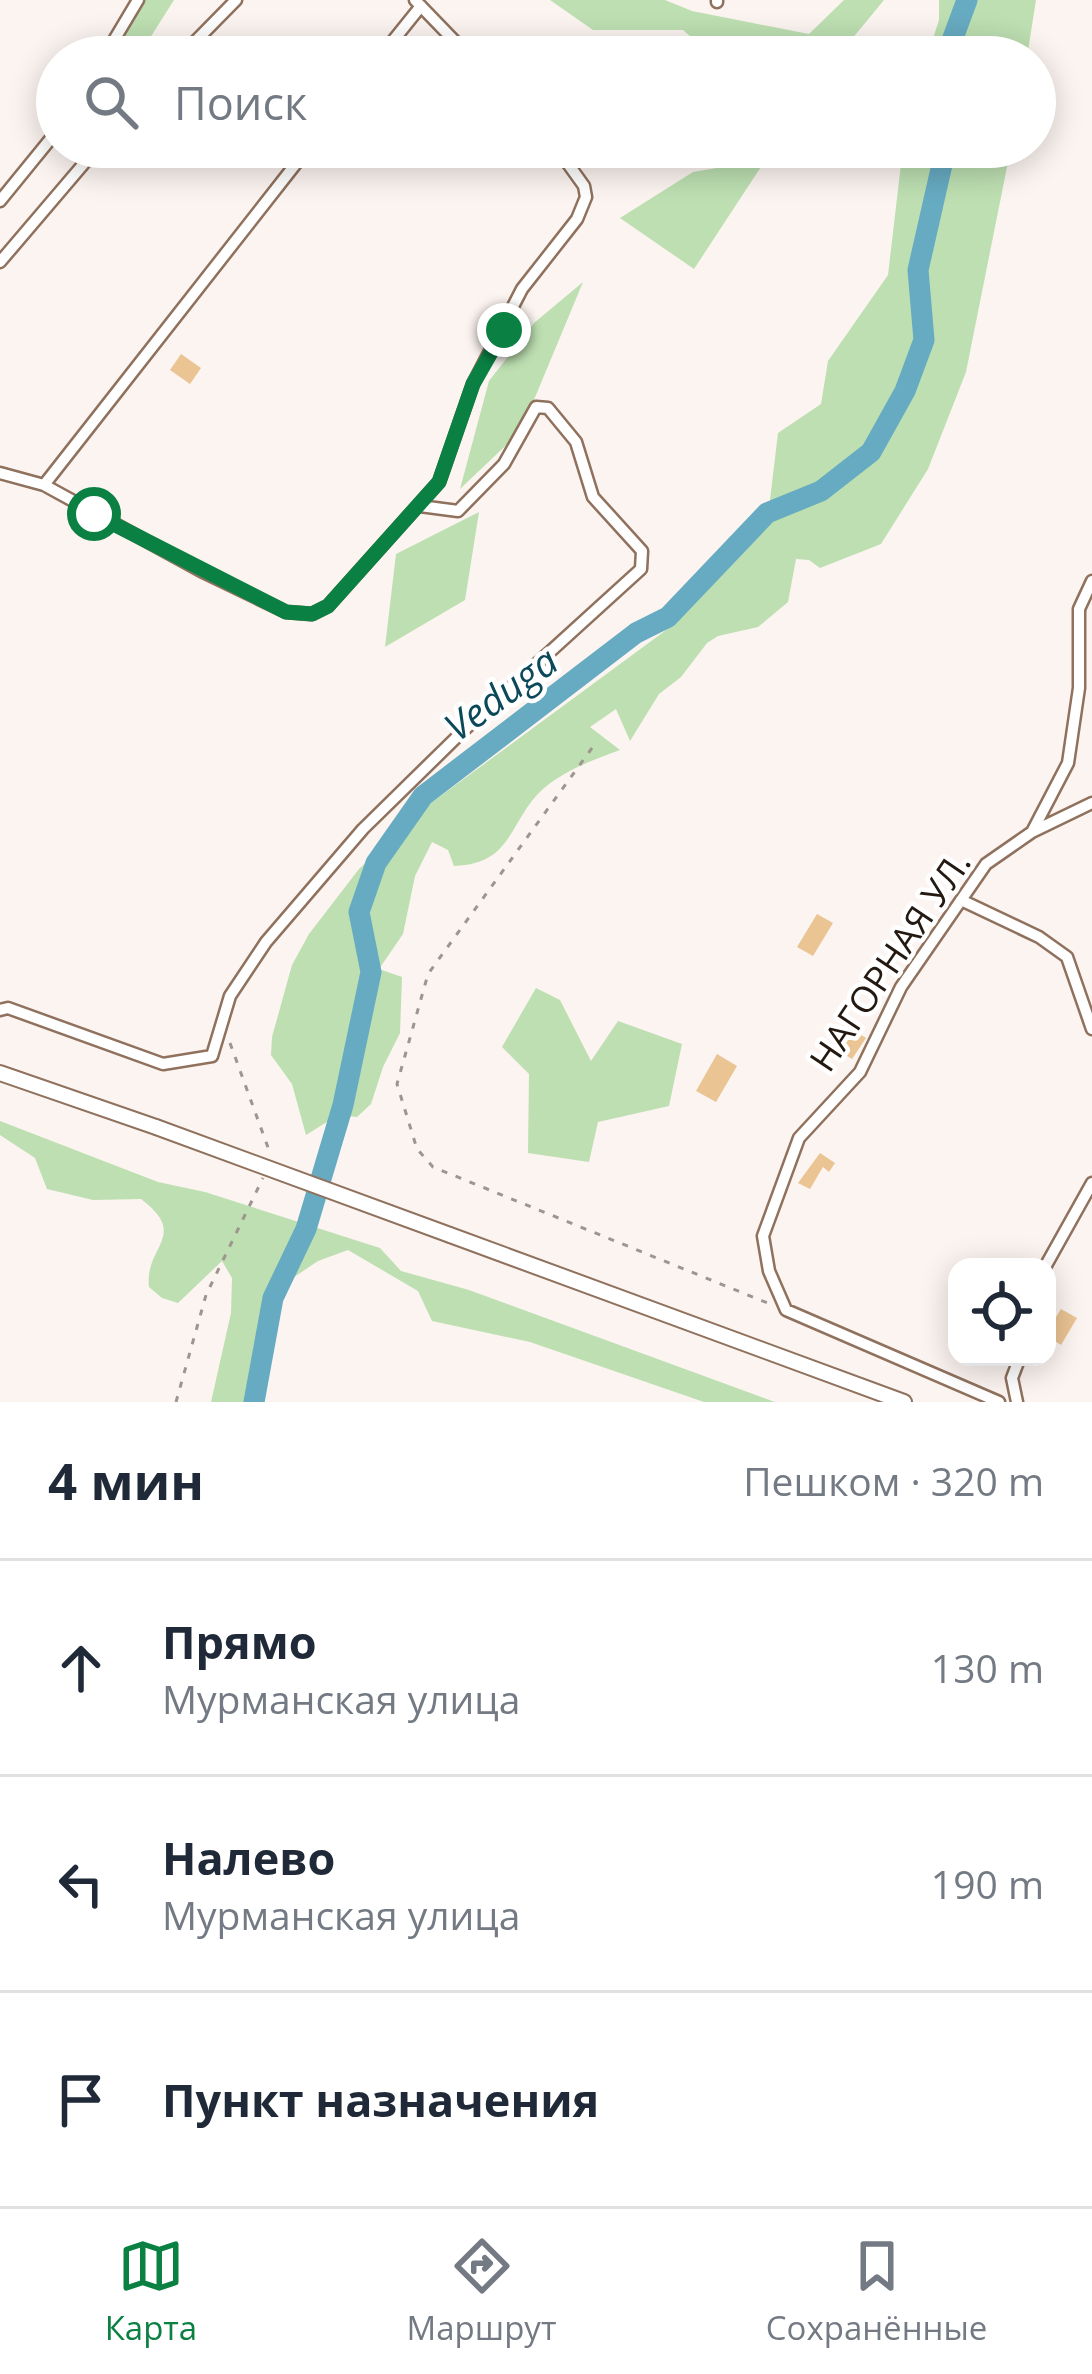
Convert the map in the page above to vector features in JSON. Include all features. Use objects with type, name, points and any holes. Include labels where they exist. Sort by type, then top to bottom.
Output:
[{"type":"main road","points":[[0,1073],[904,1402]]},
{"type":"street","points":[[117,36],[138,0]]},
{"type":"street","points":[[201,36],[236,0]]},
{"type":"street","points":[[395,36],[418,3],[450,36]]},
{"type":"street","points":[[0,201],[36,157]]},
{"type":"street","points":[[0,262],[80,168]]},
{"type":"street","points":[[44,485],[293,168]]},
{"type":"street","points":[[0,473],[44,485],[286,612],[312,614],[328,606],[439,482],[473,384],[522,289],[582,208],[586,197],[574,168]]},
{"type":"street","points":[[0,1010],[8,1008],[164,1064],[212,1056],[230,996],[266,942],[363,829],[641,569],[642,551],[592,497],[576,442],[548,408],[536,407],[504,464],[458,511],[420,506]]},
{"type":"street","name":"НАГОРНАЯ УЛ.","points":[[786,1310],[769,1271],[763,1236],[799,1138],[860,1072],[901,987],[986,864],[1032,832],[1068,763],[1078,688],[1079,609],[1092,581]]},
{"type":"street","points":[[1032,832],[1092,803]]},
{"type":"street","points":[[961,900],[1040,937],[1066,957],[1092,1029]]},
{"type":"street","points":[[1051,1258],[1092,1183]]},
{"type":"street","points":[[786,1310],[998,1402]]},
{"type":"street","points":[[1017,1366],[1012,1378],[1017,1402]]},
{"type":"path","points":[[592,748],[428,974],[397,1084],[417,1149],[433,1167],[786,1310]]},
{"type":"path","points":[[222,1025],[272,1160]]},
{"type":"path","points":[[176,1402],[206,1295],[262,1180]]},
{"type":"green space","points":[[142,0],[174,0],[151,36],[122,36]]},
{"type":"green space","points":[[550,0],[665,0],[692,11],[809,34],[844,0],[884,0],[854,36],[690,36],[683,30],[593,30]]},
{"type":"green space","points":[[939,0],[1036,0],[1030,36],[934,36]]},
{"type":"green space","points":[[760,168],[694,269],[620,218],[693,172]]},
{"type":"green space","points":[[901,168],[1007,168],[966,372],[928,469],[881,544],[820,568],[809,560],[796,559],[788,602],[758,627],[707,643],[681,677],[659,694],[630,741],[616,709],[590,727],[620,750],[570,771],[543,789],[508,839],[488,858],[454,866],[448,850],[432,842],[415,876],[403,934],[379,969],[402,977],[400,1033],[371,1104],[357,1117],[338,1115],[306,1135],[292,1084],[271,1055],[292,965],[309,934],[359,869],[427,806],[673,625],[767,525],[778,433],[821,404],[828,361],[888,275]]},
{"type":"green space","points":[[583,282],[521,431],[460,489],[489,381],[534,323]]},
{"type":"green space","points":[[479,512],[465,600],[385,647],[396,554]]},
{"type":"green space","points":[[536,988],[560,1000],[591,1061],[618,1021],[682,1044],[669,1106],[598,1122],[589,1162],[528,1153],[529,1074],[502,1047]]},
{"type":"green space","points":[[0,1121],[158,1182],[205,1192],[380,1248],[401,1271],[469,1290],[775,1402],[704,1402],[530,1342],[432,1321],[418,1291],[348,1250],[318,1261],[263,1298],[247,1402],[211,1402],[231,1313],[232,1278],[222,1261],[178,1303],[162,1298],[149,1287],[149,1273],[164,1232],[155,1212],[141,1199],[93,1200],[47,1189],[35,1158],[0,1135]]},
{"type":"building","points":[[181,354],[201,368],[190,384],[170,370]]},
{"type":"building","points":[[817,914],[833,923],[813,956],[797,947]]},
{"type":"building","points":[[843,1024],[866,1038],[852,1059],[830,1045]]},
{"type":"building","points":[[717,1054],[737,1066],[716,1102],[696,1091]]},
{"type":"building","points":[[820,1153],[835,1163],[829,1172],[823,1167],[810,1189],[798,1183]]},
{"type":"building","points":[[1061,1309],[1077,1318],[1061,1345],[1056,1342],[1056,1317]]},
{"type":"waterway","name":"Veduga","points":[[954,36],[967,0]]},
{"type":"waterway","name":"Veduga","points":[[254,1402],[273,1298],[306,1229],[343,1105],[371,972],[359,912],[376,863],[423,796],[636,633],[668,617],[767,513],[821,491],[871,452],[905,391],[924,340],[918,270],[941,168]]},
{"type":"route","points":[[94,514],[286,612],[312,614],[328,606],[439,482],[473,384],[504,330]]}]
